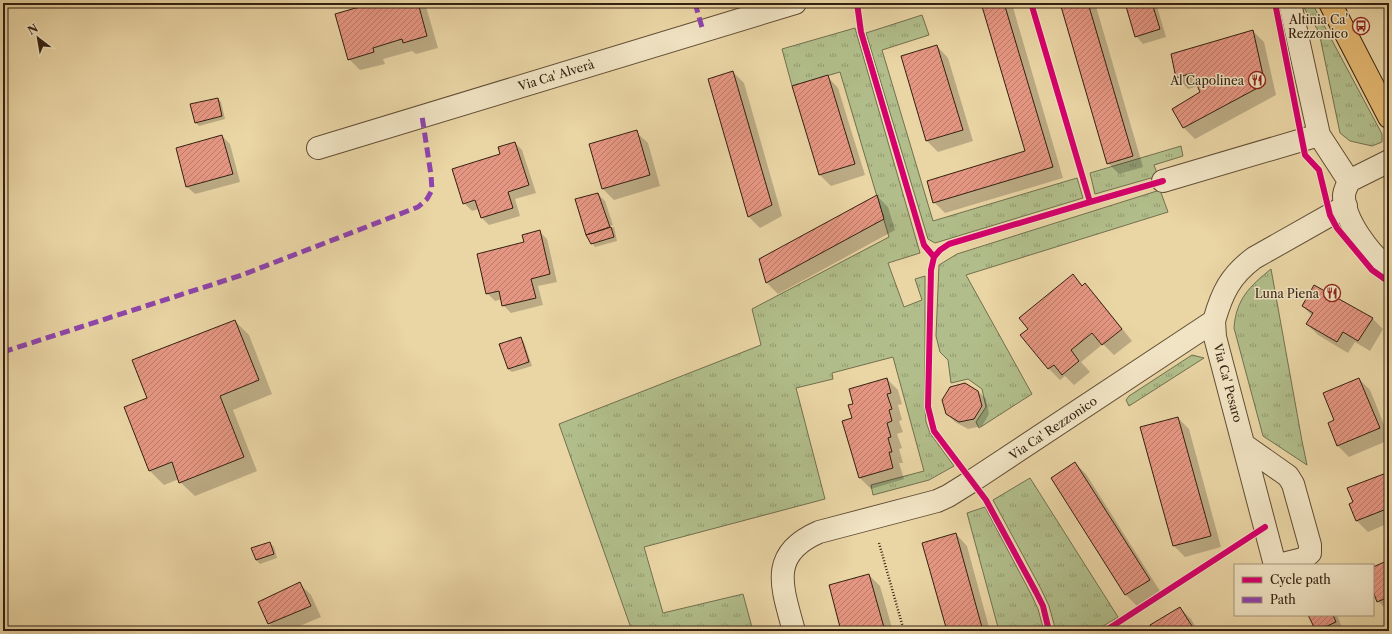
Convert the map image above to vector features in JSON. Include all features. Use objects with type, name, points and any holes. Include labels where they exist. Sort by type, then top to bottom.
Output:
[{"type":"main road","points":[[1330,3],[1389,117]]},
{"type":"street","name":"Via Ca' Alverà","points":[[318,148],[795,3]]},
{"type":"street","points":[[1290,3],[1319,135],[1349,181]]},
{"type":"street","points":[[1163,181],[1319,135]]},
{"type":"street","points":[[1389,161],[1349,181],[1344,195],[1351,222],[1357,232],[1380,261],[1389,268]]},
{"type":"street","points":[[1214,321],[1223,294],[1231,280],[1242,267],[1254,258],[1346,206]]},
{"type":"street","name":"Via Ca' Pesaro","points":[[1214,321],[1215,337],[1275,564]]},
{"type":"street","name":"Via Ca' Rezzonico","points":[[794,631],[783,593],[782,579],[784,566],[788,555],[796,545],[820,532],[937,501],[948,496],[1214,321]]},
{"type":"street","points":[[1244,445],[1288,476],[1293,484],[1310,545],[1310,553],[1303,559],[1283,564]]},
{"type":"path","points":[[879,543],[904,631]]},
{"type":"green space","points":[[1301,3],[1312,3],[1382,134],[1382,142],[1372,146],[1350,141],[1340,133],[1319,32]]},
{"type":"green space","points":[[922,15],[929,35],[882,50],[933,221],[1077,178],[1083,198],[935,243],[928,239],[866,33]]},
{"type":"green space","points":[[855,28],[920,253],[888,263],[904,307],[922,300],[915,279],[925,276],[926,422],[930,433],[954,466],[929,480],[873,495],[871,485],[924,471],[893,357],[832,373],[833,379],[796,388],[825,499],[644,547],[663,613],[743,594],[753,631],[632,631],[559,424],[761,345],[752,309],[889,237],[840,72],[792,86],[782,49]]},
{"type":"green space","points":[[1181,146],[1183,156],[1154,165],[1158,176],[1095,194],[1090,173]]},
{"type":"green space","points":[[1160,190],[1168,212],[966,275],[1032,394],[979,428],[976,422],[986,407],[982,389],[968,379],[951,383],[948,360],[940,352],[936,336],[939,265],[957,254]]},
{"type":"green space","points":[[1271,269],[1307,465],[1263,436],[1234,328],[1235,318],[1245,294]]},
{"type":"green space","points":[[1192,355],[1204,358],[1129,406],[1126,400],[1129,396]]},
{"type":"green space","points":[[1030,478],[1118,617],[1095,631],[1056,631],[1049,606],[1041,589],[993,500]]},
{"type":"green space","points":[[985,507],[1031,594],[1038,609],[1044,631],[999,631],[967,513]]},
{"type":"building","points":[[355,3],[373,3],[356,8]]},
{"type":"building","points":[[373,3],[418,3],[427,36],[403,43],[402,39],[373,48],[374,52],[348,60],[335,14]]},
{"type":"building","points":[[981,3],[1004,3],[1053,167],[933,203],[927,181],[1025,151]]},
{"type":"building","points":[[1060,3],[1088,3],[1133,156],[1107,164]]},
{"type":"building","points":[[1125,3],[1152,3],[1160,29],[1135,37]]},
{"type":"building","points":[[1253,30],[1265,84],[1183,128],[1172,109],[1200,92],[1192,73],[1176,78],[1171,54]]},
{"type":"building","points":[[937,45],[963,130],[926,141],[901,56]]},
{"type":"building","points":[[733,71],[772,205],[748,217],[708,79]]},
{"type":"building","points":[[828,75],[855,164],[819,175],[792,86]]},
{"type":"building","points":[[218,98],[222,116],[195,123],[190,104]]},
{"type":"building","points":[[637,130],[650,175],[602,189],[589,144]]},
{"type":"building","points":[[222,135],[233,174],[186,187],[176,148]]},
{"type":"building","points":[[515,142],[529,185],[508,192],[513,208],[481,218],[475,200],[463,204],[452,169],[500,154],[498,147]]},
{"type":"building","points":[[598,193],[610,227],[586,235],[575,199]]},
{"type":"building","points":[[877,195],[884,219],[766,283],[759,259]]},
{"type":"building","points":[[611,227],[614,237],[591,244],[586,235]]},
{"type":"building","points":[[540,230],[550,274],[531,279],[536,298],[502,306],[499,291],[486,294],[477,254],[524,242],[522,235]]},
{"type":"building","points":[[1073,274],[1082,286],[1085,283],[1122,329],[1102,345],[1092,333],[1071,350],[1079,361],[1062,375],[1054,365],[1048,369],[1020,335],[1028,329],[1019,318]]},
{"type":"building","points":[[1314,285],[1373,318],[1358,341],[1343,332],[1337,342],[1306,324],[1313,313],[1302,306]]},
{"type":"building","points":[[235,320],[259,380],[220,396],[244,457],[179,483],[172,462],[149,471],[124,407],[147,398],[132,360]]},
{"type":"building","points":[[521,337],[529,362],[508,369],[499,344]]},
{"type":"building","points":[[887,378],[891,393],[887,394],[892,409],[889,410],[892,421],[887,423],[891,437],[888,438],[892,452],[889,452],[893,468],[859,478],[842,421],[852,418],[848,405],[853,404],[849,389]]},
{"type":"building","points":[[1359,378],[1380,428],[1337,446],[1328,423],[1334,420],[1323,393]]},
{"type":"building","points":[[965,383],[978,391],[982,406],[974,419],[959,422],[946,414],[942,400],[950,387]]},
{"type":"building","points":[[1178,417],[1211,536],[1173,546],[1140,427]]},
{"type":"building","points":[[1075,462],[1150,580],[1125,595],[1051,478]]},
{"type":"building","points":[[1389,472],[1389,508],[1356,521],[1349,504],[1353,502],[1347,488]]},
{"type":"building","points":[[956,533],[983,631],[947,631],[922,543]]},
{"type":"building","points":[[270,542],[274,554],[256,560],[251,548]]},
{"type":"building","points":[[1389,560],[1389,597],[1377,602],[1374,594],[1374,567]]},
{"type":"building","points":[[869,574],[885,631],[841,631],[829,585]]},
{"type":"building","points":[[300,582],[311,606],[268,624],[258,602]]},
{"type":"building","points":[[1180,607],[1195,631],[1153,631],[1150,625]]},
{"type":"building","points":[[1308,616],[1333,616],[1336,622],[1316,631]]},
{"type":"marked path","points":[[695,3],[703,31]]},
{"type":"marked path","points":[[3,352],[242,275],[418,207],[427,199],[432,190],[422,116]]},
{"type":"cycle path","points":[[857,3],[861,32],[924,245],[934,257],[931,270],[928,407],[934,431],[986,500],[1043,606],[1049,631]]},
{"type":"cycle path","points":[[934,257],[940,250],[949,244],[1090,202],[1031,3]]},
{"type":"cycle path","points":[[1275,3],[1305,155],[1319,170],[1330,215],[1337,228],[1372,270],[1389,282]]},
{"type":"cycle path","points":[[1090,202],[1163,181]]},
{"type":"cycle path","points":[[1105,631],[1265,527]]},
{"type":"place","name":"Altinia Ca' Rezzonico","points":[[1361,26]]},
{"type":"place","name":"Al Capolinea","points":[[1257,80]]},
{"type":"place","name":"Luna Piena","points":[[1332,293]]}]
